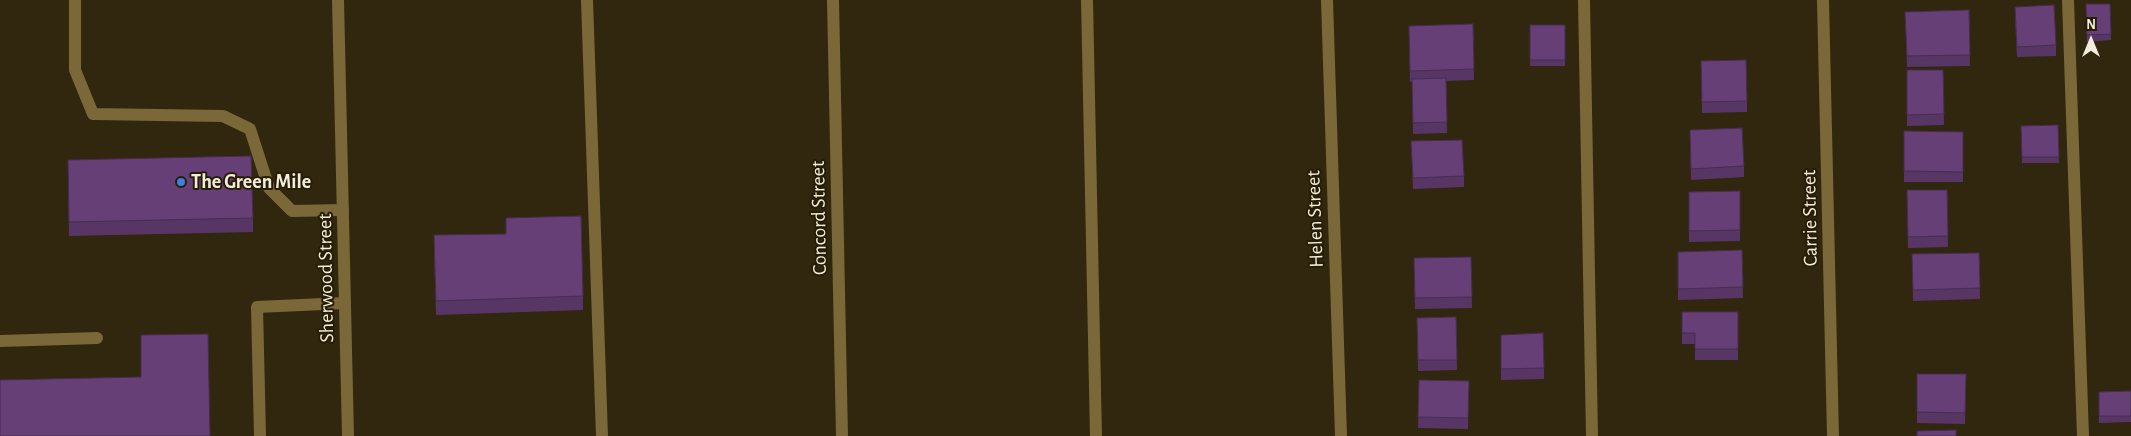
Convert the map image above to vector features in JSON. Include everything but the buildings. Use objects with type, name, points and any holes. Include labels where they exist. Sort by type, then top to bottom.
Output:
[{"type":"street","points":[[75,0],[75,70],[93,114],[222,116],[250,129],[269,188],[292,211],[343,210]]},
{"type":"street","name":"Sherwood Street","points":[[338,0],[348,436]]},
{"type":"street","points":[[587,0],[602,436]]},
{"type":"street","name":"Concord Street","points":[[833,0],[842,436]]},
{"type":"street","points":[[1087,0],[1096,436]]},
{"type":"street","name":"Helen Street","points":[[1327,0],[1341,436]]},
{"type":"street","points":[[1584,0],[1592,436]]},
{"type":"street","name":"Carrie Street","points":[[1824,0],[1833,436]]},
{"type":"street","points":[[2068,0],[2083,436]]},
{"type":"street","points":[[260,436],[258,307],[345,303]]},
{"type":"street","points":[[0,341],[97,338]]},
{"type":"place","name":"The Green Mile","points":[[181,182]]}]
